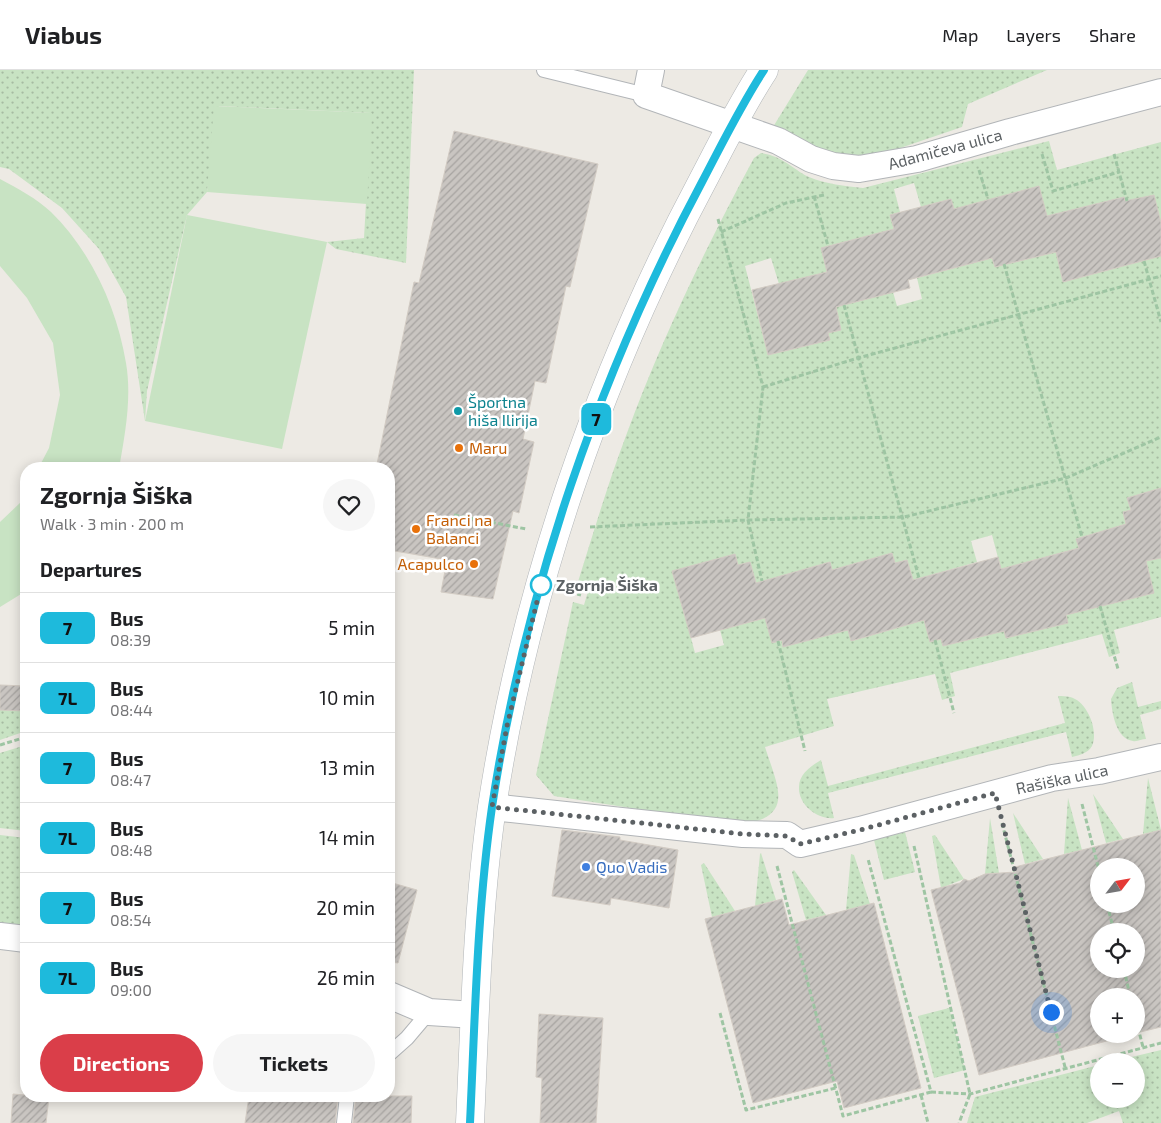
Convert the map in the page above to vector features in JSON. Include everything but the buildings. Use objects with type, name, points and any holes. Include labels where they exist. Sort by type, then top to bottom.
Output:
[{"type":"street","points":[[646,95],[651,70]]},
{"type":"street","points":[[470,1123],[483,884],[492,807],[507,726],[530,626],[562,515],[601,405],[637,315],[682,220],[732,125],[764,70]]},
{"type":"street","name":"Adamičeva ulica","points":[[646,95],[778,141],[811,159],[833,166],[859,169],[916,159],[1161,92]]},
{"type":"street","name":"Rašiška ulica","points":[[492,807],[770,836],[787,836],[800,844],[860,830],[1052,778],[1130,765],[1161,756]]},
{"type":"street","points":[[0,936],[20,938]]},
{"type":"street","points":[[395,998],[429,1012],[475,1015]]},
{"type":"lane","points":[[544,70],[646,95]]},
{"type":"lane","points":[[395,1049],[407,1038],[429,1012]]},
{"type":"lane","points":[[344,1123],[346,1102]]},
{"type":"path","points":[[1040,145],[1053,191],[1119,172]]},
{"type":"path","points":[[1114,154],[1127,201]]},
{"type":"path","points":[[978,168],[988,199]]},
{"type":"path","points":[[812,190],[828,246]]},
{"type":"path","points":[[721,232],[786,203],[834,194]]},
{"type":"path","points":[[717,216],[763,387],[748,520],[762,581]]},
{"type":"path","points":[[1144,261],[1161,322]]},
{"type":"path","points":[[1004,264],[1082,537]]},
{"type":"path","points":[[763,387],[858,358],[1161,276]]},
{"type":"path","points":[[844,305],[904,517],[919,578]]},
{"type":"path","points":[[587,527],[748,520],[904,517],[1066,478],[1161,437]]},
{"type":"path","points":[[454,515],[529,530]]},
{"type":"path","points":[[1100,606],[1118,669]]},
{"type":"path","points":[[935,640],[954,713]]},
{"type":"path","points":[[778,641],[805,751]]},
{"type":"path","points":[[0,745],[20,739]]},
{"type":"path","points":[[1075,775],[1096,858]]},
{"type":"path","points":[[995,793],[1065,1067]]},
{"type":"path","points":[[907,816],[970,1094],[959,1123]]},
{"type":"path","points":[[860,830],[931,1092]]},
{"type":"path","points":[[770,836],[843,1116],[931,1092],[970,1094],[1065,1067],[1161,1043]]},
{"type":"path","points":[[720,1013],[746,1110],[836,1088]]},
{"type":"path","points":[[1142,1043],[1143,1047]]},
{"type":"path","points":[[921,1095],[928,1123]]},
{"type":"green space","points":[[0,70],[414,70],[406,263],[336,249],[327,242],[364,238],[371,113],[219,106],[207,192],[187,215],[147,391],[145,421],[126,297],[99,249],[62,208],[9,169],[0,167]]},
{"type":"green space","points":[[808,70],[1047,70],[968,104],[962,127],[865,160],[823,152],[773,127]]},
{"type":"green space","points":[[214,106],[372,113],[367,204],[207,192]]},
{"type":"green space","points":[[1049,141],[1057,170],[1161,142],[1161,223],[1125,201],[1124,197],[1047,216],[954,209],[951,199],[921,207],[914,183],[894,189],[900,212],[890,215],[894,229],[821,248],[827,272],[779,284],[771,258],[745,266],[768,355],[830,340],[828,333],[841,330],[836,307],[893,292],[897,306],[922,299],[917,278],[992,258],[995,267],[1056,252],[1063,282],[1161,256],[1161,488],[1127,498],[1131,510],[1123,512],[1126,524],[1077,539],[1079,548],[1001,569],[992,535],[971,541],[977,562],[913,580],[907,560],[895,563],[892,553],[832,570],[830,562],[756,583],[750,562],[738,565],[735,554],[673,571],[695,653],[724,645],[720,630],[765,618],[773,643],[782,640],[783,647],[848,630],[852,641],[924,620],[930,641],[941,639],[943,646],[1004,631],[1006,638],[1067,623],[1066,615],[1153,593],[1146,561],[1161,558],[1161,617],[1114,630],[1120,653],[1109,657],[1102,634],[950,673],[955,696],[942,700],[935,674],[827,699],[834,726],[765,747],[778,788],[778,798],[776,808],[769,815],[757,821],[739,825],[554,796],[536,775],[573,602],[584,605],[589,588],[577,585],[620,452],[655,362],[702,259],[754,158],[761,153],[769,155],[809,177],[863,188]]},
{"type":"green space","points":[[0,179],[39,202],[65,227],[90,262],[109,301],[122,342],[128,376],[127,416],[120,462],[42,462],[49,448],[60,395],[53,343],[27,298],[0,266]]},
{"type":"green space","points":[[187,215],[327,242],[282,449],[145,421]]},
{"type":"green space","points":[[20,503],[20,595],[0,607],[0,522]]},
{"type":"green space","points":[[1132,682],[1138,707],[1161,701],[1161,709],[1140,715],[1146,739],[1135,741],[1127,739],[1119,731],[1112,711],[1111,699],[1117,688]]},
{"type":"green space","points":[[1058,696],[1076,700],[1082,704],[1090,717],[1093,725],[1094,739],[1092,746],[1084,753],[1072,757],[1066,732],[828,793],[834,818],[822,817],[816,814],[802,800],[799,787],[801,778],[803,774],[821,760],[828,786],[1065,723]]},
{"type":"green space","points":[[0,710],[20,711],[20,733],[0,740]]},
{"type":"green space","points":[[20,747],[20,830],[0,828],[0,753]]},
{"type":"green space","points":[[1148,778],[1161,830],[1143,834]]},
{"type":"green space","points":[[1093,794],[1123,839],[1106,843]]},
{"type":"green space","points":[[1068,798],[1082,850],[1064,854]]},
{"type":"green space","points":[[1013,813],[1043,859],[1025,864]]},
{"type":"green space","points":[[990,818],[999,873],[985,874]]},
{"type":"green space","points":[[905,832],[915,872],[884,880],[874,840]]},
{"type":"green space","points":[[0,835],[20,837],[20,927],[0,925]]},
{"type":"green space","points":[[935,835],[964,879],[941,888],[932,836]]},
{"type":"green space","points":[[760,854],[776,900],[755,906]]},
{"type":"green space","points":[[851,854],[854,855],[870,904],[846,910]]},
{"type":"green space","points":[[704,863],[735,911],[712,917],[701,865]]},
{"type":"green space","points":[[794,870],[826,915],[806,920],[792,872]]},
{"type":"green space","points":[[949,1008],[965,1070],[934,1078],[918,1016]]},
{"type":"green space","points":[[1161,1050],[1161,1123],[1123,1123],[1119,1111],[1087,1123],[967,1123],[975,1097],[1090,1067],[1090,1108],[1145,1108],[1145,1054]]},
{"type":"bus line","name":"7","points":[[470,1123],[483,884],[492,807],[507,726],[544,571],[558,524],[601,405],[637,315],[682,220],[732,125],[764,70]]},
{"type":"place","name":"Športna hiša Ilirija","points":[[458,411]]},
{"type":"place","name":"Maru","points":[[459,448]]},
{"type":"place","name":"Franci na Balanci","points":[[416,529]]},
{"type":"place","name":"Acapulco","points":[[474,564]]},
{"type":"place","name":"Zgornja Šiška","points":[[541,585]]},
{"type":"place","name":"Quo Vadis","points":[[586,867]]},
{"type":"route","points":[[541,585],[507,726],[492,807],[743,834],[787,836],[800,844],[860,830],[995,793],[1051,1012]]}]
